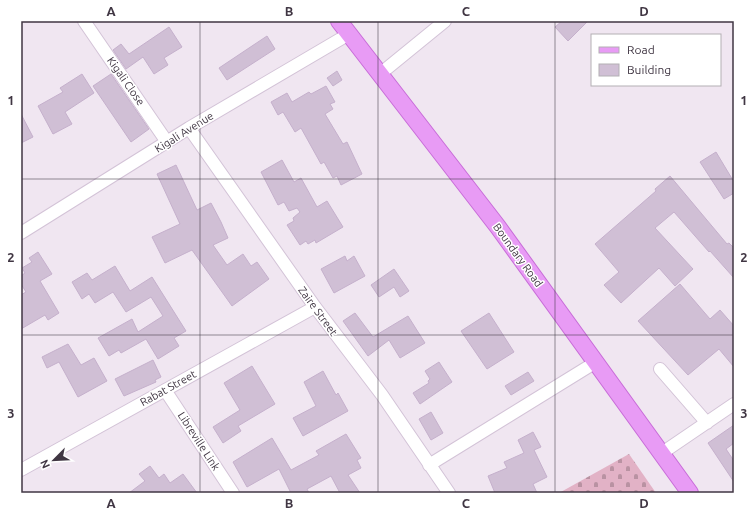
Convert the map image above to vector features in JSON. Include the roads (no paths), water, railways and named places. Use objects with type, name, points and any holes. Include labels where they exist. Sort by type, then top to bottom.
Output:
[{"type":"main road","name":"Boundary Road","points":[[339,21],[498,227],[690,493]]},
{"type":"street","name":"Kigali Close","points":[[84,21],[167,142]]},
{"type":"street","points":[[380,74],[445,21]]},
{"type":"street","name":"Kigali Avenue","points":[[21,233],[189,128],[349,34]]},
{"type":"street","name":"Zaire Street","points":[[189,128],[315,308],[382,395],[449,493]]},
{"type":"street","name":"Rabat Street","points":[[21,470],[315,308]]},
{"type":"street","points":[[429,465],[596,362]]},
{"type":"street","points":[[660,369],[707,423]]},
{"type":"street","name":"Libreville Link","points":[[165,390],[233,493]]},
{"type":"street","points":[[662,453],[734,404]]}]
